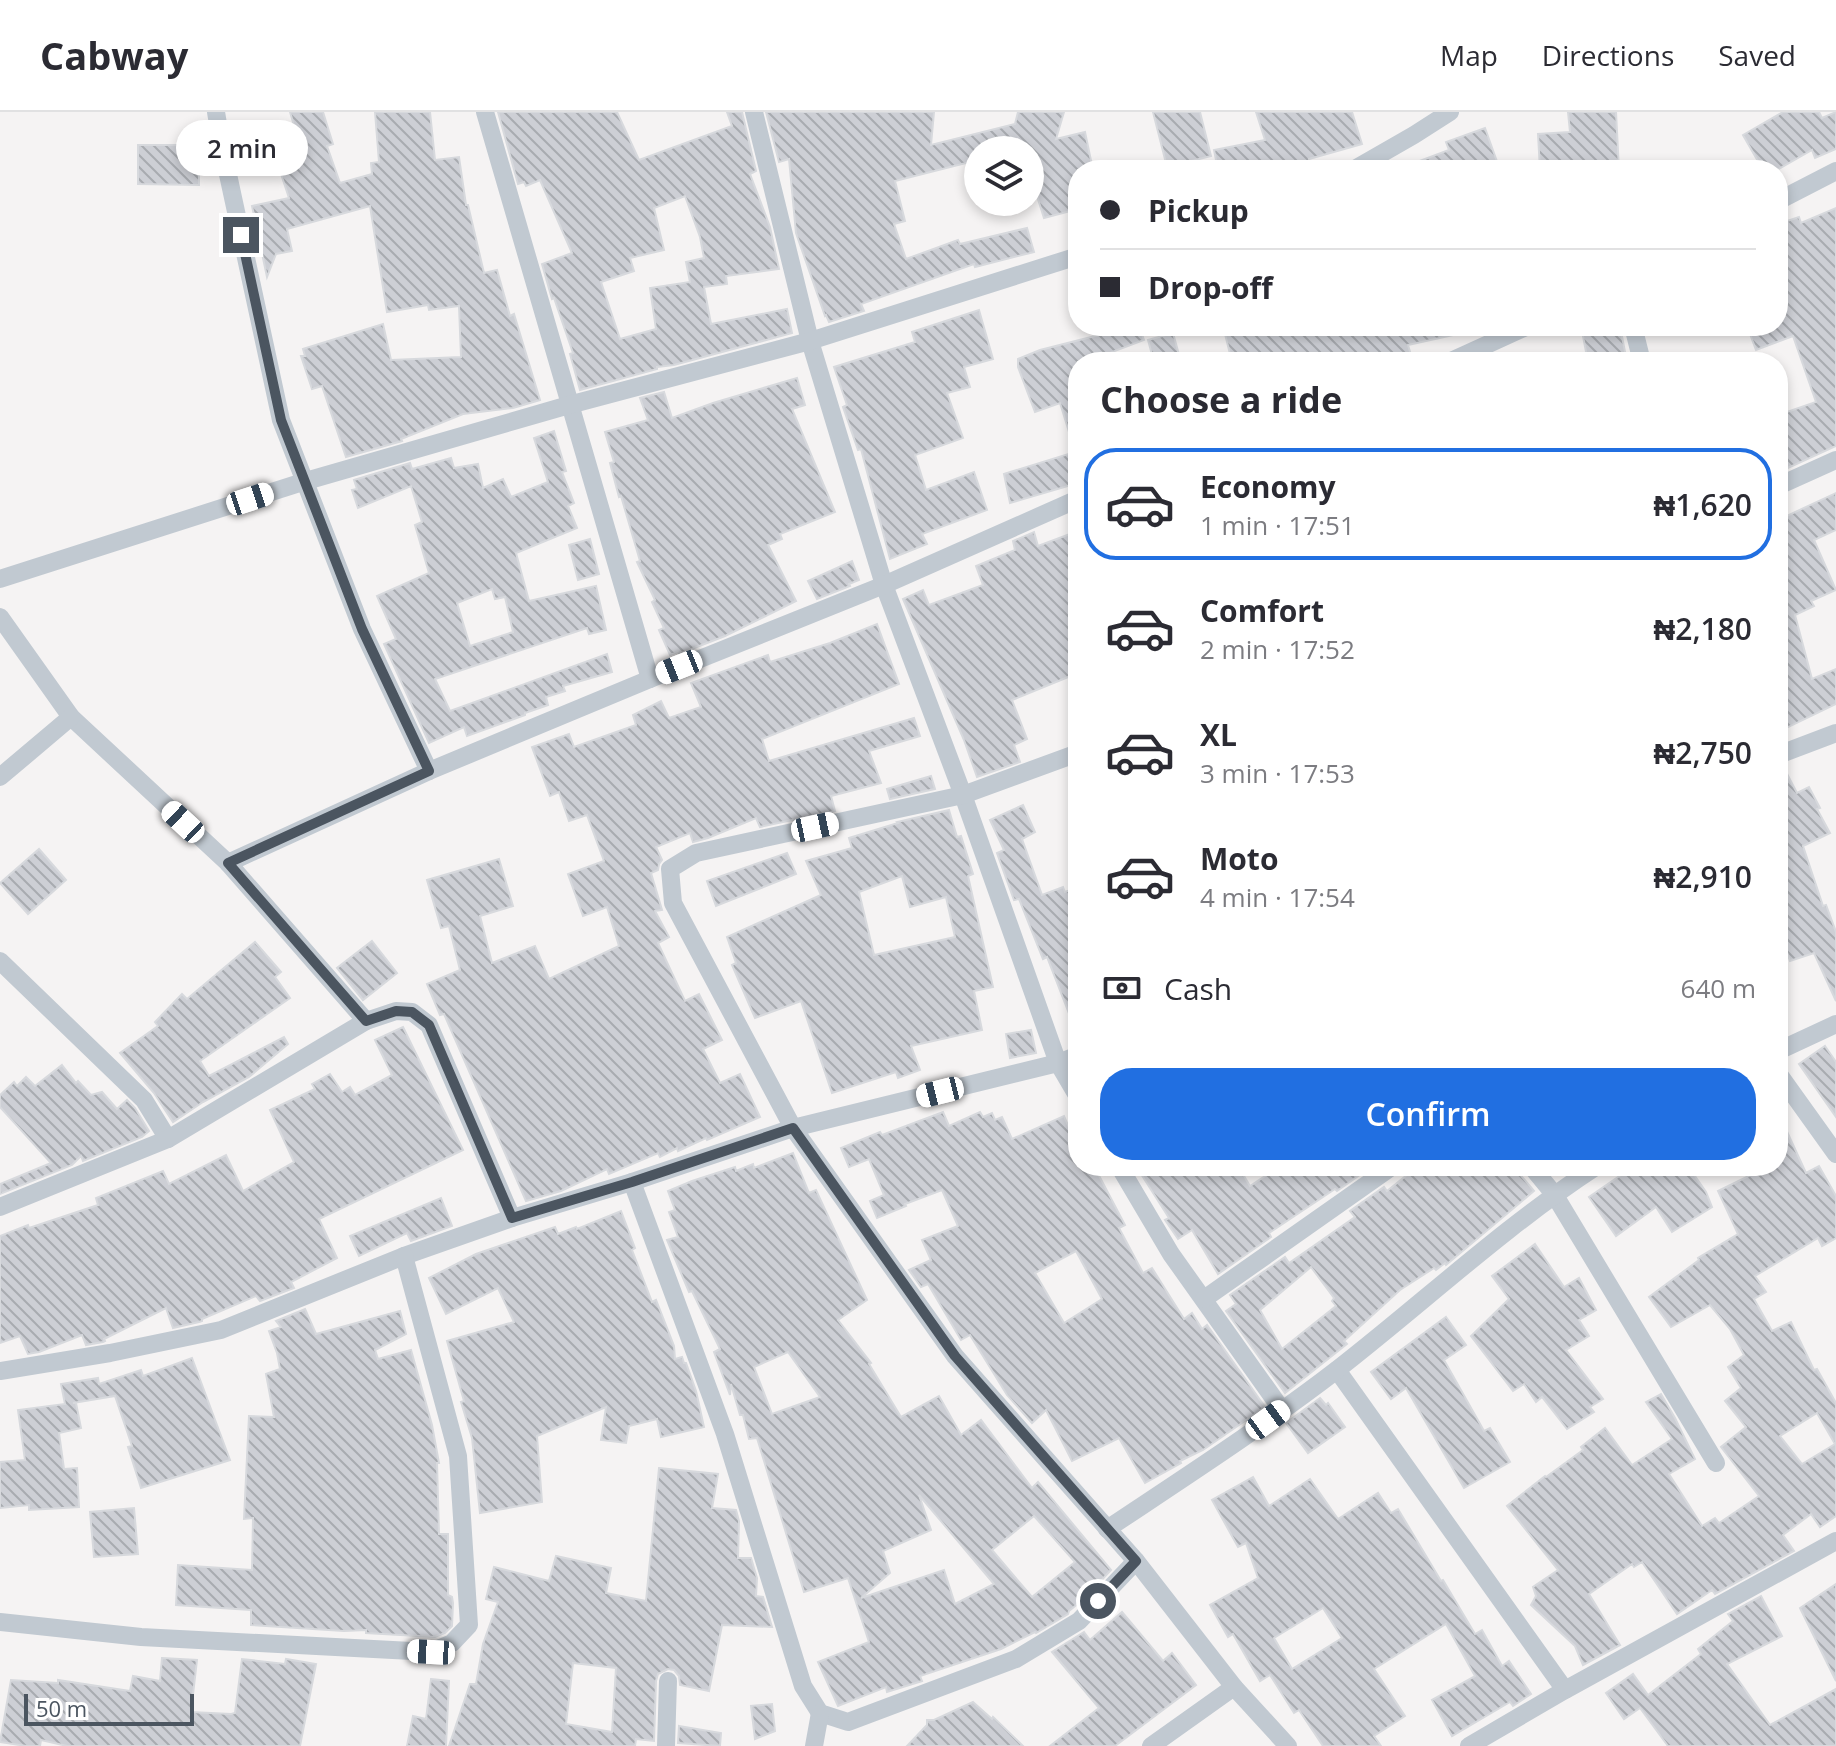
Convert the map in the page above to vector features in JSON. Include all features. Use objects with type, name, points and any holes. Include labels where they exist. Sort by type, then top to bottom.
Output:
[{"type":"street","points":[[216,112],[281,420],[362,629],[429,771]]},
{"type":"street","points":[[485,112],[650,679]]},
{"type":"street","points":[[754,112],[810,341],[884,585],[963,795],[1058,1063],[1068,1080]]},
{"type":"street","points":[[1370,160],[1450,112]]},
{"type":"street","points":[[1788,196],[1836,171]]},
{"type":"street","points":[[0,579],[306,481],[569,405],[810,341],[1068,259]]},
{"type":"street","points":[[1471,352],[1506,336]]},
{"type":"street","points":[[1788,482],[1836,460]]},
{"type":"street","points":[[228,863],[429,771],[884,585],[1068,503]]},
{"type":"street","points":[[0,617],[71,717],[228,863],[366,1021]]},
{"type":"street","points":[[0,777],[71,717]]},
{"type":"street","points":[[1788,751],[1836,733]]},
{"type":"street","points":[[1068,757],[963,795],[696,853],[670,869],[673,903],[793,1128],[955,1356],[1136,1561],[1234,1687],[1288,1746]]},
{"type":"street","points":[[0,961],[144,1100],[168,1139]]},
{"type":"street","points":[[0,1207],[168,1139],[366,1021],[396,1011],[412,1012],[429,1025],[512,1218]]},
{"type":"street","points":[[1788,1046],[1836,1024]]},
{"type":"street","points":[[0,1371],[221,1330],[404,1256],[793,1128],[1068,1059]]},
{"type":"street","points":[[1788,1087],[1836,1154]]},
{"type":"street","points":[[1125,1176],[1171,1254],[1282,1410]]},
{"type":"street","points":[[1204,1299],[1379,1176]]},
{"type":"street","points":[[1539,1176],[1554,1194],[1716,1463]]},
{"type":"street","points":[[1107,1529],[1337,1370],[1554,1194],[1582,1176]]},
{"type":"street","points":[[632,1182],[725,1434],[803,1686],[820,1713],[848,1722],[1016,1659],[1079,1621],[1136,1561]]},
{"type":"street","points":[[0,1622],[141,1637],[431,1652],[452,1643],[469,1625],[458,1456],[404,1256]]},
{"type":"street","points":[[1337,1370],[1565,1690]]},
{"type":"street","points":[[1469,1746],[1836,1541]]},
{"type":"street","points":[[666,1746],[668,1681]]},
{"type":"street","points":[[1151,1746],[1234,1687]]},
{"type":"street","points":[[814,1746],[820,1713]]},
{"type":"building","points":[[290,112],[323,112],[333,144],[327,146],[340,183],[372,174],[371,163],[379,162],[375,112],[430,112],[435,160],[459,157],[466,205],[484,273],[497,270],[540,400],[513,408],[463,414],[402,441],[346,457],[322,386],[312,389],[301,356],[305,356],[303,349],[383,324],[391,360],[461,357],[459,306],[429,310],[428,305],[387,312],[370,206],[287,229],[292,251],[276,254],[267,277],[252,206],[289,198],[279,168],[285,166],[279,145],[298,139]]},
{"type":"building","points":[[498,112],[617,112],[639,160],[732,126],[727,112],[742,112],[756,171],[750,174],[770,227],[779,269],[726,276],[727,284],[704,287],[711,324],[787,309],[792,333],[580,390],[570,354],[573,353],[542,264],[572,253],[540,180],[526,186],[524,182],[518,184]],"holes":[[[685,196],[704,258],[686,262],[690,282],[650,288],[656,329],[620,339],[601,282],[634,271],[630,258],[664,250],[654,208]]]},
{"type":"building","points":[[766,112],[934,112],[931,145],[964,137],[964,164],[895,181],[905,221],[894,224],[906,259],[958,240],[960,244],[1027,228],[1034,252],[975,267],[974,264],[861,304],[864,311],[829,322],[796,233],[789,159],[779,162]]},
{"type":"building","points":[[1018,112],[1064,112],[1056,139],[1085,132],[1091,160],[1068,160],[1068,212],[1044,218],[1044,136],[967,136],[1015,124]]},
{"type":"building","points":[[1153,112],[1200,112],[1211,156],[1195,160],[1165,160]]},
{"type":"building","points":[[1256,112],[1352,112],[1362,144],[1309,160],[1216,160],[1214,150],[1265,140]]},
{"type":"building","points":[[1568,112],[1616,112],[1618,160],[1539,160],[1538,134],[1570,132]]},
{"type":"building","points":[[1783,112],[1819,112],[1822,118],[1836,112],[1836,149],[1815,158],[1812,150],[1788,164],[1788,160],[1757,160],[1743,135]]},
{"type":"building","points":[[1485,128],[1496,160],[1422,160],[1449,150],[1446,142]]},
{"type":"building","points":[[138,145],[199,145],[199,185],[138,184]]},
{"type":"building","points":[[1836,208],[1836,446],[1788,468],[1788,412],[1816,402],[1793,336],[1756,350],[1751,336],[1788,336],[1788,221],[1799,217],[1801,223]]},
{"type":"building","points":[[979,310],[993,359],[964,367],[970,387],[947,393],[963,438],[915,455],[926,490],[974,472],[987,510],[922,534],[927,544],[890,559],[861,449],[858,450],[843,407],[847,405],[834,367],[915,342],[912,332]]},
{"type":"building","points":[[1095,336],[1143,336],[1144,340],[1112,352],[1068,352],[1068,429],[1060,403],[1035,412],[1018,367],[1018,359]]},
{"type":"building","points":[[1174,336],[1178,352],[1151,352],[1148,340]]},
{"type":"building","points":[[1226,336],[1449,336],[1408,345],[1410,352],[1230,352]]},
{"type":"building","points":[[1583,336],[1622,336],[1625,352],[1586,352]]},
{"type":"building","points":[[797,378],[805,405],[792,409],[835,512],[780,534],[782,539],[768,545],[796,601],[725,636],[670,655],[659,630],[664,628],[652,602],[655,600],[637,562],[640,561],[619,497],[610,463],[614,462],[605,432],[648,420],[640,398],[664,392],[672,418]]},
{"type":"building","points":[[554,431],[566,471],[562,472],[574,503],[568,506],[577,528],[516,553],[529,601],[596,586],[606,630],[589,634],[587,628],[435,679],[450,711],[607,654],[612,672],[563,686],[565,691],[546,697],[548,705],[525,715],[467,736],[464,727],[429,743],[384,644],[396,639],[377,596],[429,573],[415,525],[422,522],[411,486],[358,508],[352,490],[357,489],[354,480],[410,463],[412,469],[451,458],[454,468],[478,464],[483,488],[503,479],[511,497],[548,482],[534,438]],"holes":[[[492,589],[495,599],[505,597],[513,632],[470,646],[457,603]]]},
{"type":"building","points":[[1068,454],[1068,486],[1010,503],[1004,474]]},
{"type":"building","points":[[1836,493],[1836,530],[1814,540],[1836,590],[1811,601],[1814,606],[1795,615],[1812,679],[1836,669],[1836,704],[1788,727],[1788,515]]},
{"type":"building","points":[[1034,532],[1038,546],[1068,535],[1068,677],[1012,700],[1027,739],[1014,745],[1020,762],[977,777],[903,599],[923,590],[929,605],[983,585],[976,566],[1015,550],[1013,541]]},
{"type":"building","points":[[590,539],[599,574],[578,580],[569,545]]},
{"type":"building","points":[[852,561],[859,580],[817,599],[808,581]]},
{"type":"building","points":[[877,624],[899,684],[762,739],[769,761],[914,718],[920,736],[869,751],[881,783],[831,796],[835,811],[760,827],[756,818],[708,838],[693,842],[690,833],[656,847],[662,860],[658,870],[651,873],[662,910],[655,911],[669,937],[658,943],[685,1001],[699,994],[722,1040],[703,1049],[720,1083],[740,1074],[760,1117],[678,1151],[677,1148],[660,1157],[658,1153],[609,1174],[607,1169],[561,1191],[526,1201],[444,1014],[440,1015],[427,984],[460,970],[449,926],[441,928],[427,880],[499,859],[513,906],[480,916],[492,963],[535,946],[549,979],[619,946],[607,907],[583,916],[568,874],[604,861],[587,815],[569,821],[559,792],[550,796],[532,747],[569,734],[574,747],[636,725],[633,715],[661,701],[669,718],[701,707],[691,683],[768,655],[770,662],[830,643]]},
{"type":"building","points":[[931,776],[935,789],[890,799],[887,789]]},
{"type":"building","points":[[1788,776],[1797,793],[1809,787],[1830,833],[1803,846],[1823,906],[1826,905],[1836,932],[1836,1001],[1814,953],[1790,961]]},
{"type":"building","points":[[1023,805],[1035,832],[1022,839],[1042,895],[1063,887],[1065,892],[1068,891],[1068,1011],[1019,899],[1014,900],[997,853],[1004,850],[990,820]]},
{"type":"building","points":[[949,810],[973,874],[968,876],[993,987],[974,991],[982,1030],[911,1046],[920,1070],[898,1078],[896,1072],[832,1093],[801,1001],[755,1018],[732,965],[736,963],[727,937],[821,895],[806,861],[852,848],[849,838],[897,822]],"holes":[[[902,876],[910,907],[946,897],[955,937],[874,955],[859,892]]]},
{"type":"building","points":[[39,849],[66,880],[28,914],[0,883]]},
{"type":"building","points":[[787,853],[796,874],[716,906],[707,881]]},
{"type":"building","points":[[372,941],[397,973],[363,1000],[337,968]]},
{"type":"building","points":[[255,942],[281,972],[275,977],[290,998],[200,1061],[209,1076],[284,1037],[288,1044],[249,1077],[173,1122],[154,1093],[120,1053],[158,1026],[155,1022],[182,994],[187,999]]},
{"type":"building","points":[[403,1027],[463,1150],[319,1219],[337,1258],[291,1282],[294,1288],[260,1301],[256,1296],[199,1322],[173,1328],[166,1308],[103,1342],[86,1345],[82,1335],[28,1354],[20,1336],[0,1343],[0,1236],[98,1205],[96,1198],[163,1171],[169,1184],[226,1155],[243,1191],[294,1162],[270,1110],[315,1089],[312,1084],[330,1074],[342,1092],[350,1087],[355,1095],[392,1075],[375,1040]]},
{"type":"building","points":[[1031,1030],[1036,1053],[1010,1058],[1006,1034]]},
{"type":"building","points":[[1825,1046],[1836,1062],[1836,1117],[1799,1064]]},
{"type":"building","points":[[62,1065],[76,1083],[78,1081],[91,1095],[102,1092],[117,1109],[127,1100],[149,1131],[142,1137],[83,1161],[81,1156],[72,1165],[0,1194],[0,1184],[51,1163],[0,1107],[0,1095],[14,1082],[17,1086],[26,1077],[35,1086]]},
{"type":"building","points":[[943,1112],[949,1126],[980,1112],[983,1117],[992,1113],[995,1120],[1002,1117],[1012,1139],[1064,1116],[1068,1125],[1068,1176],[1099,1176],[1125,1225],[1119,1228],[1143,1273],[1152,1268],[1184,1319],[1192,1313],[1202,1329],[1207,1325],[1265,1407],[1203,1450],[1145,1483],[1119,1438],[1072,1461],[1046,1410],[1032,1423],[1007,1395],[970,1335],[961,1340],[928,1284],[921,1287],[909,1270],[931,1260],[922,1240],[958,1226],[942,1190],[877,1218],[870,1201],[884,1195],[869,1159],[849,1167],[841,1148],[880,1132],[882,1135]],"holes":[[[1076,1251],[1102,1299],[1064,1323],[1035,1273]]]},
{"type":"building","points":[[1788,1134],[1806,1173],[1819,1166],[1836,1196],[1836,1238],[1822,1246],[1818,1238],[1755,1276],[1766,1292],[1754,1299],[1772,1331],[1791,1322],[1814,1370],[1817,1369],[1836,1403],[1836,1516],[1820,1527],[1811,1514],[1783,1535],[1794,1551],[1715,1594],[1712,1590],[1677,1614],[1642,1562],[1634,1567],[1632,1564],[1589,1594],[1620,1645],[1583,1665],[1575,1646],[1531,1605],[1536,1596],[1533,1587],[1558,1570],[1507,1506],[1583,1450],[1581,1447],[1605,1428],[1632,1465],[1672,1439],[1646,1402],[1661,1394],[1695,1459],[1669,1474],[1702,1526],[1715,1518],[1719,1523],[1759,1496],[1721,1447],[1746,1427],[1725,1401],[1741,1388],[1728,1367],[1744,1355],[1730,1329],[1710,1305],[1671,1327],[1649,1297],[1698,1258],[1738,1234],[1718,1191],[1749,1176],[1788,1176]],"holes":[[[1817,1413],[1835,1444],[1802,1464],[1780,1436]]]},
{"type":"building","points":[[793,1153],[809,1193],[816,1190],[867,1300],[838,1320],[871,1363],[901,1417],[939,1396],[961,1435],[981,1420],[1032,1488],[1038,1482],[1111,1570],[1068,1614],[1001,1649],[920,1676],[922,1681],[887,1692],[886,1687],[838,1706],[818,1662],[869,1642],[848,1578],[804,1592],[757,1438],[749,1439],[731,1384],[730,1395],[714,1352],[720,1349],[692,1291],[689,1292],[667,1240],[678,1237],[669,1212],[675,1210],[668,1191],[735,1167],[736,1171],[753,1164],[754,1168]],"holes":[[[788,1352],[820,1397],[772,1414],[754,1367]],[[919,1495],[994,1584],[955,1604],[944,1570],[861,1598],[890,1573],[883,1551],[931,1530]],[[1034,1516],[1075,1562],[1032,1597],[992,1550]]]},
{"type":"building","points":[[1142,1176],[1244,1176],[1250,1186],[1265,1176],[1358,1176],[1269,1233],[1271,1237],[1218,1274],[1192,1230],[1178,1239],[1165,1220],[1169,1218]]},
{"type":"building","points":[[1406,1176],[1521,1176],[1534,1191],[1446,1265],[1436,1270],[1434,1268],[1400,1290],[1344,1341],[1347,1344],[1285,1393],[1226,1311],[1236,1304],[1230,1295],[1285,1257],[1289,1263],[1355,1217],[1350,1211],[1384,1187],[1387,1191]],"holes":[[[1311,1267],[1334,1298],[1332,1301],[1336,1306],[1282,1349],[1260,1310]]]},
{"type":"building","points":[[1619,1176],[1695,1176],[1712,1207],[1672,1232],[1656,1207],[1616,1236],[1589,1197]]},
{"type":"building","points":[[441,1198],[452,1226],[411,1241],[407,1233],[359,1256],[350,1236]]},
{"type":"building","points":[[621,1211],[652,1302],[656,1300],[674,1346],[675,1359],[682,1357],[686,1363],[704,1427],[661,1437],[657,1419],[629,1426],[626,1443],[601,1440],[606,1407],[537,1436],[542,1502],[480,1513],[472,1438],[447,1341],[514,1322],[498,1288],[446,1314],[429,1278],[476,1254],[555,1227],[558,1234],[577,1229]]},
{"type":"building","points":[[1535,1244],[1564,1287],[1579,1278],[1596,1310],[1579,1320],[1589,1336],[1566,1350],[1603,1399],[1590,1407],[1594,1412],[1567,1429],[1542,1397],[1536,1402],[1524,1384],[1513,1391],[1471,1336],[1509,1299],[1492,1276]]},
{"type":"building","points":[[305,1309],[316,1334],[400,1311],[406,1334],[375,1350],[378,1359],[411,1350],[432,1425],[439,1463],[439,1534],[448,1534],[448,1595],[453,1603],[452,1626],[445,1633],[435,1637],[366,1633],[366,1630],[251,1625],[251,1610],[176,1605],[178,1565],[252,1570],[253,1518],[244,1519],[249,1416],[274,1417],[266,1374],[280,1369],[269,1331],[281,1327],[276,1321]]},
{"type":"building","points":[[1446,1317],[1466,1345],[1444,1360],[1484,1431],[1490,1428],[1510,1462],[1464,1488],[1406,1388],[1391,1399],[1371,1372]]},
{"type":"building","points":[[192,1358],[230,1460],[141,1488],[128,1447],[132,1446],[115,1396],[73,1403],[76,1403],[81,1428],[59,1433],[64,1469],[77,1468],[79,1507],[29,1510],[29,1505],[0,1508],[0,1462],[25,1460],[18,1410],[65,1404],[61,1384],[98,1378],[99,1384],[141,1370],[143,1376]]},
{"type":"building","points":[[1320,1398],[1326,1405],[1328,1403],[1345,1427],[1308,1453],[1286,1423]]},
{"type":"building","points":[[659,1468],[718,1474],[712,1508],[736,1510],[739,1521],[738,1558],[751,1558],[757,1578],[756,1596],[763,1597],[772,1627],[722,1625],[709,1691],[680,1685],[679,1676],[674,1670],[668,1669],[658,1674],[654,1741],[636,1739],[635,1746],[449,1746],[470,1684],[476,1684],[483,1644],[498,1602],[486,1599],[494,1567],[549,1581],[556,1556],[611,1568],[606,1593],[646,1601]],"holes":[[[573,1663],[616,1668],[612,1732],[566,1724]]]},
{"type":"building","points":[[1253,1477],[1269,1506],[1310,1479],[1338,1519],[1378,1493],[1391,1513],[1398,1509],[1475,1634],[1482,1630],[1502,1666],[1509,1661],[1531,1694],[1513,1706],[1510,1702],[1452,1736],[1432,1700],[1475,1676],[1446,1624],[1374,1669],[1405,1716],[1374,1736],[1381,1746],[1323,1746],[1299,1710],[1294,1713],[1270,1675],[1260,1681],[1233,1634],[1228,1637],[1210,1605],[1258,1578],[1246,1543],[1238,1547],[1212,1500]],"holes":[[[1323,1608],[1342,1638],[1292,1669],[1274,1638]]]},
{"type":"building","points":[[134,1508],[138,1554],[94,1557],[90,1512]]},
{"type":"building","points":[[1836,1584],[1836,1681],[1800,1608]]},
{"type":"building","points":[[1761,1596],[1782,1636],[1727,1664],[1770,1725],[1836,1689],[1836,1746],[1668,1746],[1640,1708],[1624,1719],[1606,1693],[1633,1674],[1648,1695],[1701,1654],[1698,1649],[1733,1621],[1728,1614]]},
{"type":"building","points":[[1122,1612],[1163,1661],[1172,1653],[1196,1685],[1115,1746],[1050,1746],[1099,1708],[1052,1652],[1084,1632],[1090,1640]]},
{"type":"building","points":[[162,1658],[197,1660],[191,1712],[231,1714],[235,1713],[242,1659],[285,1664],[286,1659],[316,1664],[300,1746],[67,1746],[41,1740],[40,1746],[26,1746],[0,1742],[11,1680],[58,1683],[58,1680],[130,1691],[133,1676],[160,1681]]},
{"type":"building","points":[[431,1679],[449,1681],[446,1746],[407,1746],[413,1716],[426,1719]]},
{"type":"building","points":[[973,1702],[1023,1746],[907,1746],[927,1725],[927,1720],[934,1720]]},
{"type":"building","points":[[772,1704],[775,1731],[755,1739],[751,1706]]},
{"type":"building","points":[[679,1726],[721,1733],[720,1746],[678,1743]]},
{"type":"route","points":[[241,235],[281,420],[362,629],[429,771],[228,863],[366,1021],[396,1011],[412,1012],[429,1025],[512,1218],[793,1128],[955,1356],[1136,1561],[1098,1601]]}]
